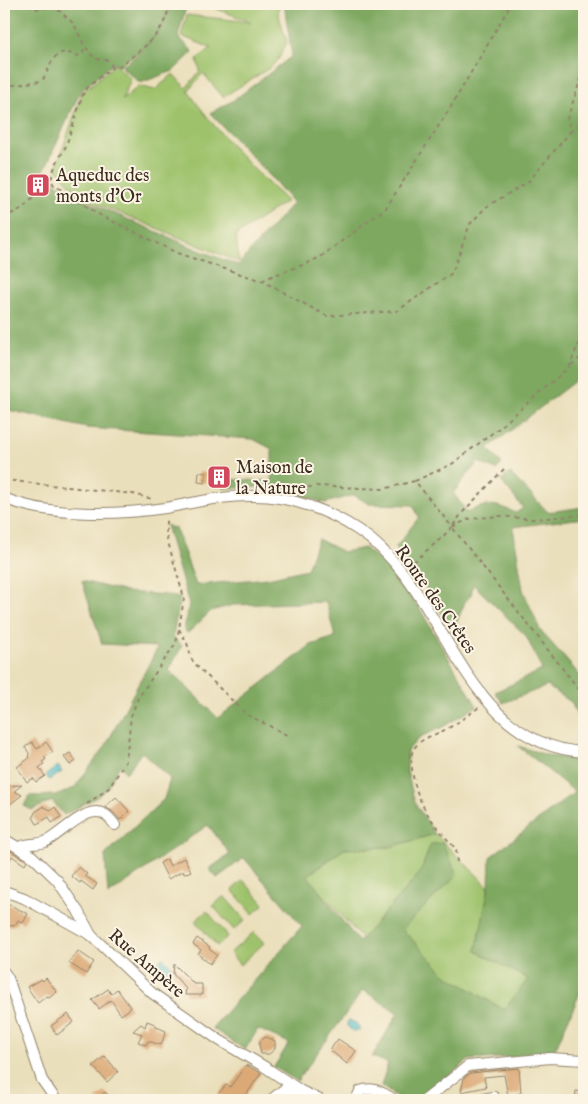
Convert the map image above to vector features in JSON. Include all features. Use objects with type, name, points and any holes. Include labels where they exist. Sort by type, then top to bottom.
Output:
[{"type":"street","name":"Route des Crêtes","points":[[4,498],[40,508],[110,513],[166,508],[211,500],[254,496],[272,497],[320,509],[358,530],[374,542],[403,573],[487,702],[512,725],[529,736],[554,748],[584,752]]},
{"type":"street","points":[[19,847],[29,843],[45,842],[80,818],[97,812],[106,815],[116,825]]},
{"type":"street","name":"Rue Ampère","points":[[4,839],[32,856],[57,880],[78,911],[91,935],[152,993],[220,1040],[301,1091],[320,1100]]},
{"type":"street","points":[[4,891],[24,898],[91,935]]},
{"type":"street","points":[[4,972],[8,978],[42,1080],[56,1100]]},
{"type":"street","points":[[425,1100],[468,1066],[550,1058],[584,1060]]},
{"type":"street","points":[[356,1100],[360,1091],[368,1088],[377,1090],[395,1100]]},
{"type":"street","points":[[271,1100],[283,1090],[299,1093],[301,1091]]},
{"type":"street","points":[[478,1100],[494,1097]]},
{"type":"path","points":[[30,4],[30,6],[37,9],[54,6],[74,24],[84,45],[95,59],[107,60],[113,67]]},
{"type":"path","points":[[4,209],[11,214],[23,208],[51,180],[55,166],[66,146],[82,94],[113,67],[120,66],[155,38],[168,16],[170,4]]},
{"type":"path","points":[[262,281],[308,264],[322,256],[386,208],[452,106],[510,4]]},
{"type":"path","points":[[4,85],[18,86],[42,81],[49,65],[59,53],[68,51],[77,56],[83,53],[84,45]]},
{"type":"path","points":[[571,131],[567,119],[584,70]]},
{"type":"path","points":[[51,180],[54,184],[100,215],[168,248],[262,281],[327,316],[397,311],[452,273],[470,224],[486,207],[528,182],[571,131],[584,121]]},
{"type":"path","points":[[569,367],[579,343],[584,322]]},
{"type":"path","points":[[290,491],[316,486],[383,489],[415,481],[452,464],[499,428],[584,355]]},
{"type":"path","points":[[403,573],[423,552],[445,536],[463,512],[504,469]]},
{"type":"path","points":[[4,480],[133,494],[153,499],[166,508],[166,535],[184,598],[176,643],[138,698],[132,716],[126,761],[109,788],[81,807]]},
{"type":"path","points":[[415,481],[584,696]]},
{"type":"path","points":[[452,527],[469,519],[499,516],[533,519],[584,515]]},
{"type":"path","points":[[179,629],[187,643],[192,660],[197,666],[246,714],[287,735]]},
{"type":"path","points":[[457,862],[456,849],[437,828],[419,799],[414,781],[411,757],[415,747],[424,739],[451,726],[487,702]]},
{"type":"green space","points":[[4,4],[169,4],[162,25],[151,40],[120,65],[113,63],[80,92],[43,173],[72,195],[238,265],[293,203],[272,178],[210,113],[234,100],[292,56],[284,4],[584,4],[584,374],[488,448],[502,464],[496,470],[478,462],[453,493],[467,512],[492,505],[516,513],[523,508],[501,481],[510,473],[548,512],[584,507],[584,518],[513,527],[523,590],[540,630],[584,680],[584,743],[577,743],[581,725],[571,702],[547,686],[503,703],[495,692],[542,670],[526,636],[473,584],[471,595],[465,602],[453,631],[420,579],[396,547],[419,517],[413,505],[369,504],[354,495],[325,503],[274,487],[223,488],[224,479],[272,481],[272,449],[253,439],[87,428],[4,409]]},
{"type":"green space","points":[[171,4],[187,4],[178,36],[193,52],[173,71],[140,83],[122,67],[152,40],[168,15]]},
{"type":"green space","points":[[204,4],[279,4],[278,13],[287,42],[278,60],[268,69],[223,97],[203,73],[188,91],[235,149],[287,201],[236,235],[239,262],[81,197],[56,168],[82,93],[114,65],[131,79],[122,100],[139,86],[155,90],[173,74],[186,88],[200,71],[197,59],[211,48],[181,36],[187,15],[251,22]]},
{"type":"green space","points":[[166,525],[176,529],[196,585],[268,578],[307,569],[318,539],[343,552],[364,548],[386,565],[418,606],[477,706],[443,727],[420,737],[407,751],[407,772],[415,803],[435,834],[390,847],[344,849],[307,875],[359,942],[420,873],[431,844],[443,843],[457,875],[402,929],[446,975],[504,1010],[528,979],[476,951],[489,887],[490,857],[575,792],[518,746],[550,756],[584,761],[584,984],[553,1054],[469,1060],[419,1100],[397,1097],[381,1086],[388,1063],[372,1057],[398,1013],[363,990],[297,1081],[274,1067],[289,1043],[258,1029],[245,1050],[212,1028],[302,926],[244,858],[217,878],[209,869],[230,854],[208,825],[108,895],[105,855],[164,799],[170,779],[142,752],[126,773],[120,765],[107,788],[97,797],[64,815],[52,801],[32,810],[24,806],[29,796],[58,795],[74,788],[105,747],[158,647],[102,644],[82,581],[127,592],[180,598],[173,636],[182,646],[169,670],[218,718],[311,645],[335,637],[326,602],[233,605],[211,611],[188,633],[184,630],[189,604]]},
{"type":"green space","points":[[435,834],[489,887],[477,951],[529,979],[504,1010],[446,975],[401,928],[457,875],[431,844],[420,873],[362,939],[307,876],[344,849],[390,847]]},
{"type":"green space","points":[[243,880],[264,904],[253,914],[232,890]]},
{"type":"green space","points":[[224,896],[245,920],[234,930],[213,906]]},
{"type":"green space","points":[[207,911],[228,936],[217,946],[195,921]]},
{"type":"green space","points":[[254,932],[264,943],[240,965],[230,953]]},
{"type":"water","points":[[58,766],[62,772],[49,780],[46,775]]},
{"type":"water","points":[[162,957],[172,966],[168,972],[158,963]]},
{"type":"water","points":[[349,1020],[356,1023],[360,1029],[358,1031],[351,1030],[348,1027],[347,1023]]},
{"type":"building","points":[[199,472],[206,473],[205,483],[198,482]]},
{"type":"building","points":[[32,742],[37,749],[46,742],[53,752],[44,757],[46,759],[42,762],[44,764],[39,768],[45,776],[36,782],[33,778],[27,782],[17,767],[28,759],[29,753],[25,747]]},
{"type":"building","points":[[70,753],[76,761],[70,765],[64,757]]},
{"type":"building","points":[[22,785],[14,791],[22,795],[4,809],[5,786]]},
{"type":"building","points":[[116,797],[129,811],[120,820],[112,811],[105,807]]},
{"type":"building","points":[[42,806],[51,810],[55,807],[61,817],[52,823],[49,817],[37,824],[33,817],[35,812]]},
{"type":"building","points":[[4,847],[27,861],[25,865],[12,856],[4,870]]},
{"type":"building","points":[[184,858],[191,871],[184,874],[183,871],[168,879],[160,863],[167,859],[170,866]]},
{"type":"building","points":[[79,867],[87,874],[85,876],[97,884],[93,890],[71,876]]},
{"type":"building","points":[[10,905],[28,914],[23,923],[18,920],[15,925],[4,927],[4,906]]},
{"type":"building","points":[[197,938],[210,947],[209,949],[217,955],[210,964],[198,954],[201,950],[193,944]]},
{"type":"building","points":[[78,951],[94,962],[86,974],[69,963]]},
{"type":"building","points":[[174,964],[194,984],[202,984],[202,995],[185,995],[186,989],[173,974]]},
{"type":"building","points":[[46,978],[57,992],[49,998],[47,996],[38,1003],[27,987]]},
{"type":"building","points":[[108,989],[111,994],[117,989],[131,1008],[121,1015],[111,1000],[99,1009],[92,1000]]},
{"type":"building","points":[[68,1014],[74,1022],[57,1035],[51,1026]]},
{"type":"building","points":[[147,1021],[166,1031],[161,1045],[148,1041],[146,1045],[138,1042],[142,1034],[133,1031],[141,1024],[145,1027]]},
{"type":"building","points":[[266,1037],[275,1041],[275,1049],[269,1054],[261,1054],[259,1044]]},
{"type":"building","points":[[338,1039],[356,1051],[347,1064],[330,1050]]},
{"type":"building","points":[[105,1056],[118,1072],[107,1082],[93,1066]]},
{"type":"building","points":[[246,1065],[261,1073],[246,1095],[254,1100],[226,1100],[218,1094],[227,1084],[230,1087]]},
{"type":"building","points":[[519,1068],[521,1093],[508,1096],[504,1075],[484,1077],[486,1087],[461,1092],[464,1078],[471,1073]]},
{"type":"building","points":[[576,1091],[584,1092],[584,1100],[575,1099]]},
{"type":"building","points":[[105,1092],[113,1100],[95,1100]]},
{"type":"place","name":"Aqueduc des monts d'Or","points":[[38,185]]},
{"type":"place","name":"Maison de la Nature","points":[[219,477]]}]
